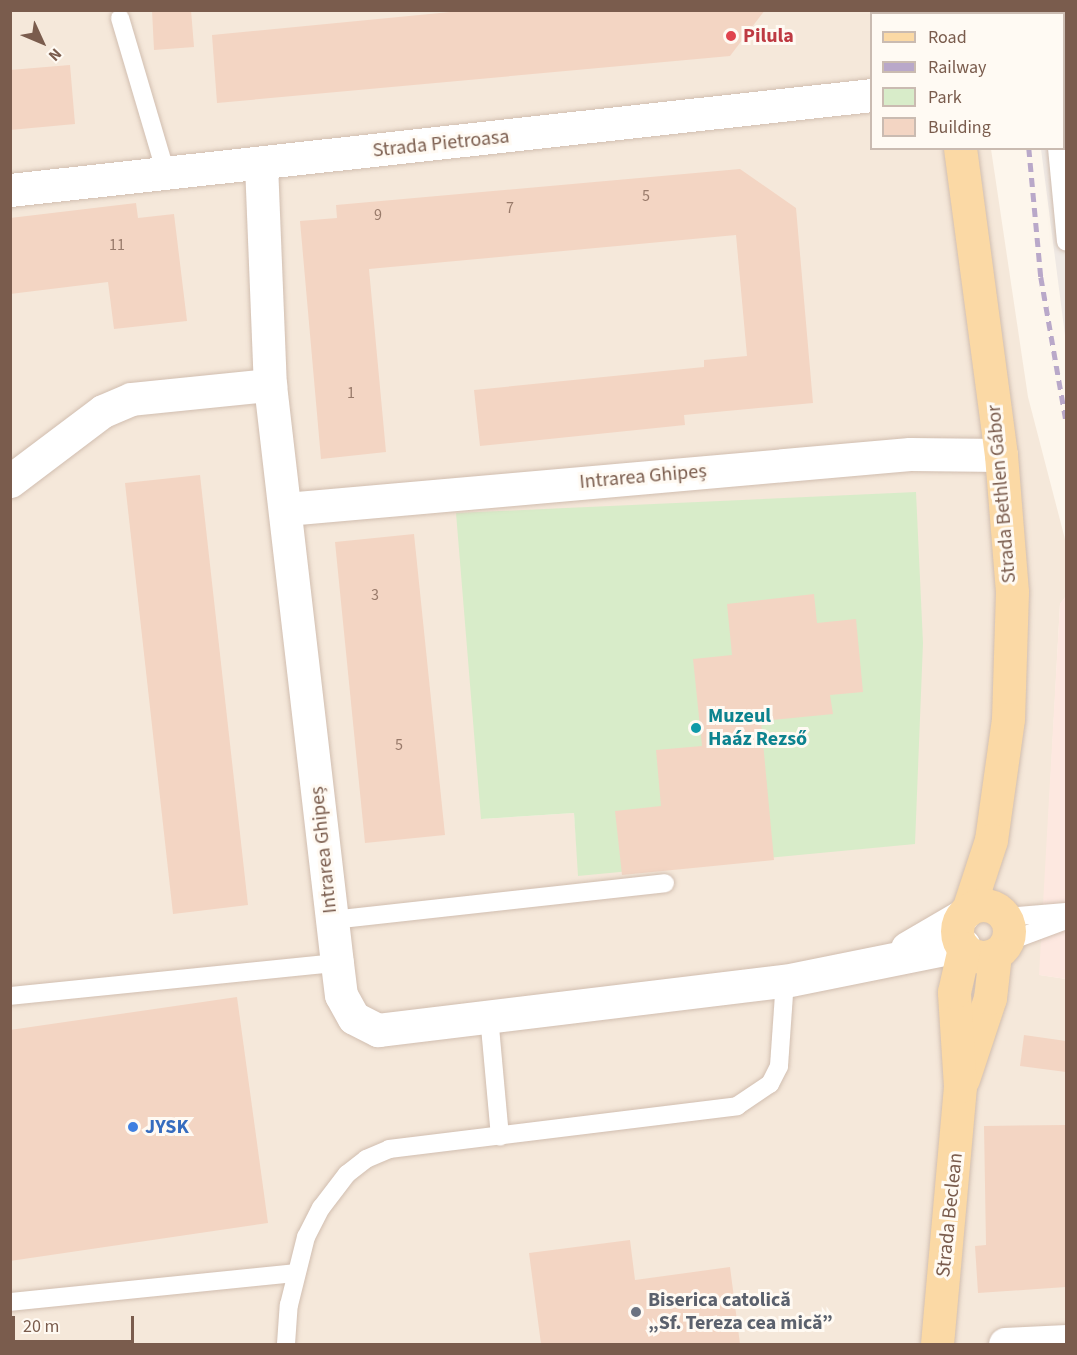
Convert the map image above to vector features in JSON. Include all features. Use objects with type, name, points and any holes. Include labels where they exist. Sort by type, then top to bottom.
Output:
[{"type":"main road","name":"Strada Bethlen Gábor","points":[[960,150],[1001,455],[1012,592],[1008,719],[991,840],[983,930]]},
{"type":"main road","name":"Strada Beclean","points":[[937,1344],[960,1086],[990,998],[983,930]]},
{"type":"street","name":"Strada Pietroasa","points":[[10,190],[261,164],[870,94]]},
{"type":"street","name":"Intrarea Ghipeș","points":[[261,164],[270,385],[337,963],[346,1008],[354,1018],[378,1030],[489,1016]]},
{"type":"street","points":[[10,481],[103,411],[131,399],[270,385]]},
{"type":"street","name":"Intrarea Ghipeș","points":[[286,508],[910,454],[1001,455]]},
{"type":"street","points":[[489,1016],[785,981],[885,961],[983,930]]},
{"type":"street","points":[[1005,1344],[1066,1341]]},
{"type":"lane","points":[[120,18],[166,173]]},
{"type":"lane","points":[[1057,150],[1066,242]]},
{"type":"lane","points":[[332,920],[665,883]]},
{"type":"lane","points":[[983,930],[1066,912]]},
{"type":"lane","points":[[983,930],[1066,920]]},
{"type":"lane","points":[[10,996],[337,963]]},
{"type":"lane","points":[[286,1344],[296,1273],[321,1208],[347,1174],[366,1159],[389,1149],[737,1106],[770,1084],[779,1066],[785,981]]},
{"type":"lane","points":[[489,1016],[500,1136]]},
{"type":"lane","points":[[10,1302],[296,1273]]},
{"type":"shaded area","points":[[10,11],[971,11],[870,12],[870,150],[991,150],[1028,397],[1066,543],[1066,596],[1060,604],[1040,975],[1066,979],[1066,1344],[11,1344]],"holes":[[[923,643],[579,876],[574,813],[481,819]]]},
{"type":"shaded area","points":[[1031,11],[1066,11],[1066,343],[1041,150],[1065,150],[1065,12]]},
{"type":"shaded area","points":[[1066,596],[1066,979],[1039,975],[1060,604]]},
{"type":"green space","name":"Muzeul Haáz Rezső","points":[[916,492],[923,643],[915,844],[578,876],[574,813],[481,819],[456,513]]},
{"type":"building","points":[[152,10],[191,10],[194,47],[154,50]]},
{"type":"building","points":[[471,10],[765,10],[730,56],[217,103],[212,35]]},
{"type":"building","points":[[70,65],[75,124],[10,130],[10,70]]},
{"type":"building","points":[[740,169],[796,208],[813,403],[684,415],[685,425],[480,446],[474,390],[704,367],[704,360],[747,356],[736,235],[369,269],[386,452],[321,459],[300,221],[337,218],[336,205]]},
{"type":"building","points":[[136,203],[138,218],[174,214],[187,321],[114,329],[108,282],[10,294],[10,218]]},
{"type":"building","points":[[200,475],[248,905],[173,914],[125,483]]},
{"type":"building","points":[[414,534],[445,835],[365,843],[335,542]]},
{"type":"building","points":[[814,594],[817,623],[856,619],[863,692],[830,695],[833,714],[761,721],[774,860],[622,875],[615,811],[661,806],[656,750],[702,746],[693,659],[732,655],[727,604]]},
{"type":"building","name":"JYSK","points":[[237,997],[268,1223],[10,1261],[10,1030]]},
{"type":"building","points":[[1024,1035],[1066,1041],[1066,1072],[1020,1066]]},
{"type":"building","points":[[1066,1125],[1066,1287],[978,1293],[975,1246],[986,1245],[984,1126]]},
{"type":"building","name":"Biserica catolică „Sf. Tereza cea mică”","points":[[630,1240],[635,1280],[730,1267],[740,1344],[541,1344],[529,1253]]},
{"type":"railway","points":[[1029,150],[1041,277],[1066,420]]},
{"type":"place","name":"Pilula","points":[[731,36]]},
{"type":"place","name":"Muzeul Haáz Rezső","points":[[696,728]]},
{"type":"place","name":"JYSK","points":[[133,1127]]},
{"type":"place","name":"Biserica catolică „Sf. Tereza cea mică”","points":[[636,1312]]}]
